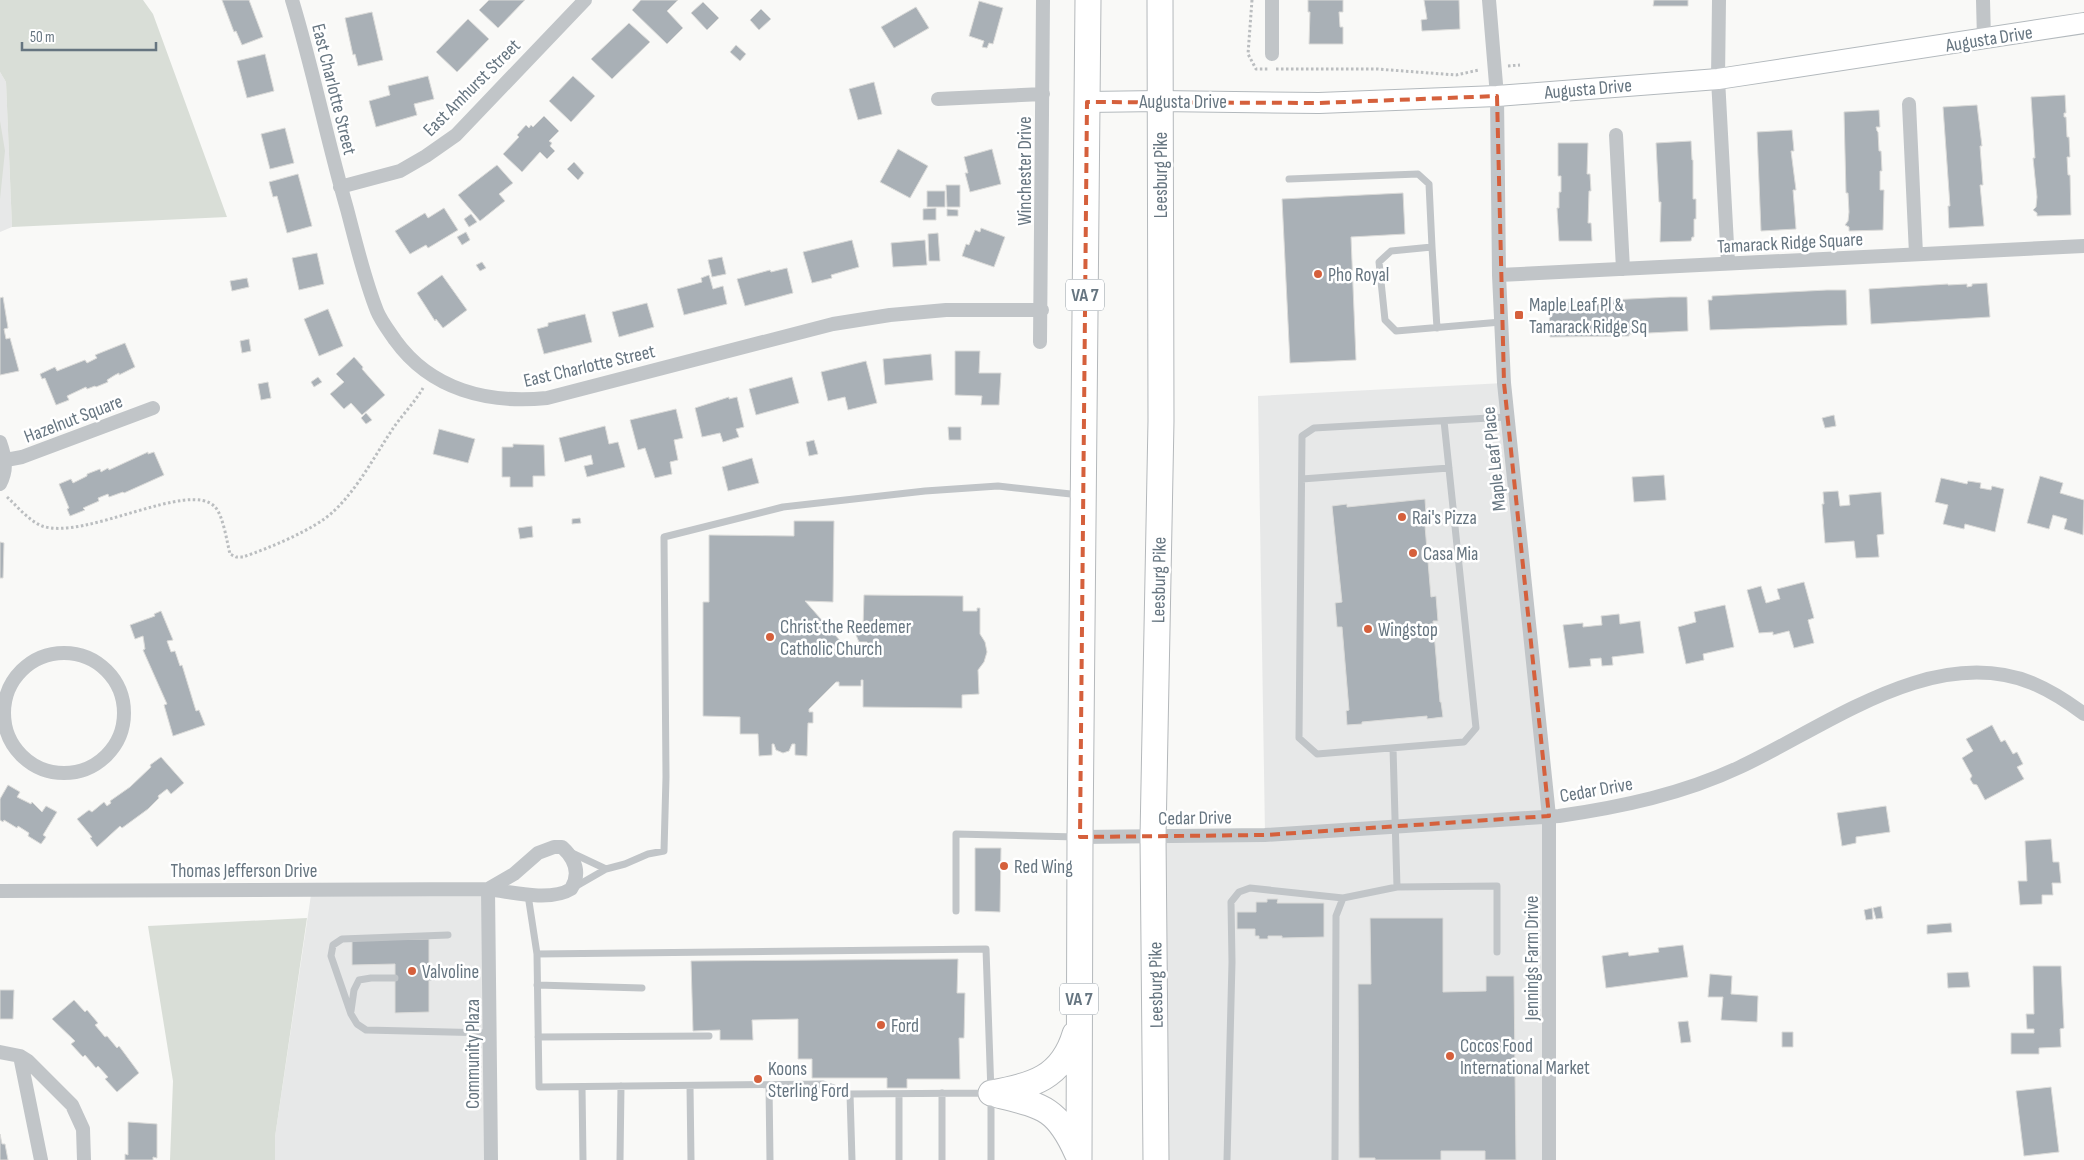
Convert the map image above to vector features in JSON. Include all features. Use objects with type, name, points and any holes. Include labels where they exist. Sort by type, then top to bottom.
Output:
[{"type":"highway","name":"VA 7","points":[[1079,1158],[1082,495],[1088,0]]},
{"type":"highway","name":"Leesburg Pike","points":[[1156,1160],[1153,837],[1161,421],[1160,0]]},
{"type":"highway","points":[[991,1093],[1035,1082],[1054,1070],[1068,1052],[1079,1022]]},
{"type":"highway","points":[[991,1093],[1035,1104],[1049,1112],[1069,1135],[1079,1158]]},
{"type":"street","name":"East Charlotte Street","points":[[292,0],[308,53],[340,187],[378,313],[401,349],[431,376],[451,386],[471,394],[492,398],[512,400],[547,398],[833,324],[890,315],[946,310],[1042,310]]},
{"type":"street","name":"East Amhurst Street","points":[[340,187],[400,171],[426,156],[456,134],[586,0]]},
{"type":"street","name":"Winchester Drive","points":[[1040,342],[1042,310],[1043,0]]},
{"type":"street","points":[[1272,0],[1272,54]]},
{"type":"street","name":"Maple Leaf Place","points":[[1489,0],[1497,96],[1499,275],[1507,417],[1549,816]]},
{"type":"street","points":[[1719,0],[1718,79],[1728,263]]},
{"type":"street","points":[[1983,0],[1984,39]]},
{"type":"street","name":"Augusta Drive","points":[[1087,102],[1319,103],[1497,96],[1718,79],[2084,23]]},
{"type":"street","points":[[938,99],[1043,94]]},
{"type":"street","points":[[1909,104],[1916,254]]},
{"type":"street","points":[[1616,135],[1623,269]]},
{"type":"street","name":"Tamarack Ridge Square","points":[[1499,275],[2084,246]]},
{"type":"street","name":"Hazelnut Square","points":[[6,460],[22,457],[153,408]]},
{"type":"street","points":[[0,442],[6,460],[3,489]]},
{"type":"street","points":[[69,652],[88,657],[103,666],[118,684],[124,704],[124,723],[115,747],[101,761],[83,771],[58,774],[37,767],[21,756],[5,741],[3,709],[12,681],[28,664],[50,654],[69,652]]},
{"type":"street","name":"Cedar Drive","points":[[1080,837],[1265,835],[1549,816],[1597,810],[1666,795],[1717,777],[1748,763],[1873,698],[1907,685],[1940,677],[1989,674],[2010,677],[2046,689],[2084,714]]},
{"type":"street","name":"Jennings Farm Drive","points":[[1549,816],[1549,1160]]},
{"type":"street","name":"Thomas Jefferson Drive","points":[[488,889],[514,874],[538,853],[554,847],[562,847]]},
{"type":"street","points":[[562,847],[574,861],[576,869],[576,878],[571,889]]},
{"type":"street","name":"Thomas Jefferson Drive","points":[[0,891],[488,889],[528,895],[560,894],[571,889]]},
{"type":"street","name":"Community Plaza","points":[[488,889],[491,1160]]},
{"type":"street","points":[[0,1052],[20,1056],[48,1079],[72,1105],[83,1129],[84,1160]]},
{"type":"street","points":[[20,1056],[41,1160]]},
{"type":"lane","points":[[1288,179],[1418,174],[1430,184],[1437,328]]},
{"type":"lane","points":[[1432,247],[1391,251],[1379,262],[1385,320],[1396,331],[1501,322]]},
{"type":"lane","points":[[1444,421],[1476,728],[1464,742],[1317,754],[1299,738],[1302,436],[1314,428],[1507,417]]},
{"type":"lane","points":[[1302,479],[1449,468]]},
{"type":"lane","points":[[571,889],[606,869],[625,864],[648,854],[664,851],[666,777],[664,536],[783,508],[925,491],[998,486],[1082,495]]},
{"type":"lane","points":[[1392,748],[1396,887]]},
{"type":"lane","points":[[956,911],[956,834],[1080,837]]},
{"type":"lane","points":[[562,847],[578,857],[606,869]]},
{"type":"lane","points":[[1227,1160],[1232,962],[1231,902],[1239,892],[1250,888],[1343,898],[1396,887],[1497,886],[1497,952]]},
{"type":"lane","points":[[528,895],[536,954],[539,1087],[824,1084],[850,1094],[991,1093]]},
{"type":"lane","points":[[1334,1160],[1336,916],[1343,898]]},
{"type":"lane","points":[[448,935],[342,939],[333,945],[331,956],[351,1014],[357,1024],[366,1030],[490,1034]]},
{"type":"lane","points":[[536,954],[986,949],[991,1093],[990,1160]]},
{"type":"lane","points":[[429,977],[447,976]]},
{"type":"lane","points":[[351,1014],[354,990],[360,980],[395,978]]},
{"type":"lane","points":[[537,985],[642,988]]},
{"type":"lane","points":[[538,1037],[709,1036]]},
{"type":"lane","points":[[769,1085],[770,1160]]},
{"type":"lane","points":[[620,1160],[621,1086]]},
{"type":"lane","points":[[690,1086],[691,1160]]},
{"type":"lane","points":[[582,1087],[583,1160]]},
{"type":"lane","points":[[942,1093],[942,1160]]},
{"type":"lane","points":[[850,1094],[852,1160]]},
{"type":"lane","points":[[899,1094],[899,1160]]},
{"type":"path","points":[[1252,0],[1248,54],[1256,69],[1377,69],[1456,75],[1469,71],[1520,65]]},
{"type":"path","points":[[3,489],[31,520],[47,527],[65,529],[88,526],[167,503],[196,499],[208,500],[216,508],[230,554],[236,557],[243,557],[301,532],[321,521],[334,510],[350,493],[431,376]]},
{"type":"highlighted area","points":[[1497,96],[1504,383],[1549,816],[1265,835],[1080,837],[1087,102],[1319,103]]},
{"type":"shaded area","points":[[0,0],[143,0],[153,14],[227,217],[12,227],[6,82],[0,72]]},
{"type":"shaded area","points":[[0,72],[6,82],[12,227],[0,232]]},
{"type":"shaded area","points":[[0,121],[5,151],[0,199]]},
{"type":"shaded area","points":[[1504,383],[1549,816],[1549,1160],[1155,1160],[1153,837],[1265,834],[1258,396]]},
{"type":"shaded area","points":[[312,888],[488,889],[491,1160],[275,1160],[275,1137]]},
{"type":"shaded area","points":[[307,918],[275,1137],[275,1160],[170,1160],[173,1081],[148,926]]},
{"type":"building","points":[[222,0],[249,0],[263,37],[242,45],[236,31],[234,32]]},
{"type":"building","points":[[489,0],[525,0],[498,28],[479,10]]},
{"type":"building","points":[[641,0],[678,0],[667,11],[683,28],[667,44],[632,10]]},
{"type":"building","points":[[1308,0],[1343,0],[1343,12],[1339,12],[1340,27],[1343,27],[1343,44],[1309,44],[1310,12],[1308,12]]},
{"type":"building","points":[[1424,0],[1459,0],[1460,29],[1422,31],[1421,20],[1427,19]]},
{"type":"building","points":[[1654,0],[1688,0],[1688,6],[1653,6]]},
{"type":"building","points":[[979,1],[1003,8],[993,44],[989,43],[987,48],[982,47],[984,41],[969,36]]},
{"type":"building","points":[[703,2],[719,18],[707,30],[691,13]]},
{"type":"building","points":[[916,7],[929,28],[894,48],[881,27]]},
{"type":"building","points":[[761,9],[771,19],[759,30],[750,20]]},
{"type":"building","points":[[372,12],[383,60],[358,66],[355,54],[353,55],[345,18]]},
{"type":"building","points":[[468,19],[489,39],[457,72],[436,52]]},
{"type":"building","points":[[629,23],[650,42],[612,79],[591,59]]},
{"type":"building","points":[[736,45],[746,54],[740,61],[730,52]]},
{"type":"building","points":[[265,54],[274,91],[247,98],[237,61]]},
{"type":"building","points":[[428,76],[434,99],[414,104],[417,115],[376,127],[369,101],[390,95],[388,86]]},
{"type":"building","points":[[573,76],[595,96],[571,122],[549,101]]},
{"type":"building","points":[[874,82],[882,114],[858,120],[849,89]]},
{"type":"building","points":[[2065,95],[2066,113],[2064,113],[2064,117],[2066,117],[2067,137],[2069,137],[2070,157],[2067,157],[2068,175],[2070,175],[2071,215],[2037,216],[2037,213],[2033,210],[2036,207],[2037,197],[2033,158],[2035,158],[2031,97]]},
{"type":"building","points":[[1977,105],[1982,146],[1980,146],[1983,185],[1980,185],[1984,226],[1949,228],[1948,206],[1950,206],[1943,107]]},
{"type":"building","points":[[1879,110],[1880,127],[1876,127],[1879,151],[1881,151],[1882,171],[1880,171],[1880,190],[1884,190],[1883,230],[1849,231],[1849,227],[1845,225],[1848,221],[1849,212],[1848,193],[1846,193],[1844,112]]},
{"type":"building","points":[[544,116],[559,131],[549,141],[552,143],[550,146],[555,151],[547,159],[540,152],[522,172],[503,154],[519,137],[517,135],[526,125],[529,128],[531,125],[533,127]]},
{"type":"building","points":[[285,128],[294,163],[270,169],[261,134]]},
{"type":"building","points":[[1792,130],[1794,151],[1791,151],[1796,190],[1793,190],[1796,229],[1761,231],[1757,132]]},
{"type":"building","points":[[1691,141],[1693,199],[1696,199],[1694,237],[1692,237],[1691,241],[1660,242],[1661,202],[1659,202],[1656,143]]},
{"type":"building","points":[[1558,143],[1588,143],[1587,174],[1590,174],[1591,191],[1589,191],[1588,223],[1591,223],[1592,241],[1559,241],[1557,208],[1559,208],[1559,192],[1561,192],[1561,176],[1558,176]]},
{"type":"building","points":[[898,149],[928,166],[910,198],[880,182]]},
{"type":"building","points":[[992,149],[1001,184],[970,192],[965,173],[968,173],[964,157]]},
{"type":"building","points":[[574,162],[584,173],[578,180],[567,169]]},
{"type":"building","points":[[497,165],[513,183],[499,194],[505,201],[480,221],[458,195]]},
{"type":"building","points":[[298,174],[312,226],[287,233],[277,196],[273,197],[269,182]]},
{"type":"building","points":[[946,185],[960,185],[960,207],[947,207]]},
{"type":"building","points":[[927,191],[945,191],[945,207],[927,207]]},
{"type":"building","points":[[1403,193],[1405,234],[1351,237],[1356,360],[1290,363],[1282,199]]},
{"type":"building","points":[[444,208],[458,230],[428,248],[426,245],[410,254],[395,231],[425,213],[428,218]]},
{"type":"building","points":[[936,208],[936,220],[923,220],[923,209]]},
{"type":"building","points":[[947,209],[958,210],[958,216],[947,216]]},
{"type":"building","points":[[471,214],[477,222],[469,227],[464,219]]},
{"type":"building","points":[[981,228],[1005,237],[994,267],[962,256],[966,244],[969,245],[975,230],[980,232]]},
{"type":"building","points":[[466,232],[470,240],[462,245],[457,237]]},
{"type":"building","points":[[938,233],[940,261],[929,261],[928,234]]},
{"type":"building","points":[[852,240],[859,267],[831,275],[832,278],[812,283],[803,252]]},
{"type":"building","points":[[925,240],[927,265],[893,267],[891,243]]},
{"type":"building","points":[[317,253],[324,284],[299,290],[292,258]]},
{"type":"building","points":[[722,257],[726,274],[712,277],[708,260]]},
{"type":"building","points":[[482,262],[486,268],[480,271],[476,265]]},
{"type":"building","points":[[787,268],[793,293],[745,306],[737,279],[770,270],[771,272]]},
{"type":"building","points":[[442,275],[467,310],[443,328],[436,319],[435,321],[417,293]]},
{"type":"building","points":[[709,275],[713,289],[723,286],[727,304],[684,315],[677,289],[702,282],[701,278]]},
{"type":"building","points":[[247,278],[249,287],[232,291],[230,281]]},
{"type":"building","points":[[1987,283],[1990,317],[1871,324],[1869,289],[1948,284],[1967,284],[1967,287],[1972,286],[1972,284]]},
{"type":"building","points":[[1846,290],[1847,325],[1710,330],[1708,300],[1712,300],[1712,296]]},
{"type":"building","points":[[3,297],[8,328],[4,329],[6,339],[10,338],[19,371],[0,375],[0,298]]},
{"type":"building","points":[[1687,297],[1688,331],[1629,334],[1629,336],[1550,337],[1549,303]]},
{"type":"building","points":[[647,303],[654,327],[619,337],[612,312]]},
{"type":"building","points":[[328,309],[343,346],[319,356],[304,319]]},
{"type":"building","points":[[585,314],[592,342],[544,354],[537,329],[548,326],[548,323]]},
{"type":"building","points":[[249,339],[251,351],[242,353],[240,341]]},
{"type":"building","points":[[125,343],[135,367],[115,375],[107,380],[108,382],[96,387],[87,389],[86,387],[67,396],[69,400],[56,405],[45,378],[42,379],[40,374],[55,367],[57,371],[85,360],[87,363],[97,358],[95,355]]},
{"type":"building","points":[[955,351],[980,351],[979,373],[1001,373],[999,405],[981,405],[982,396],[955,395]]},
{"type":"building","points":[[931,354],[933,380],[885,385],[883,359]]},
{"type":"building","points":[[354,357],[385,395],[362,415],[351,403],[344,409],[330,394],[344,382],[336,374]]},
{"type":"building","points":[[866,361],[877,403],[848,410],[845,397],[828,401],[821,372]]},
{"type":"building","points":[[318,377],[322,382],[314,387],[311,382]]},
{"type":"building","points":[[792,377],[799,403],[756,415],[749,389]]},
{"type":"building","points":[[268,382],[271,398],[261,400],[258,384]]},
{"type":"building","points":[[729,397],[729,399],[737,397],[744,427],[736,429],[739,437],[723,442],[720,433],[702,437],[695,408]]},
{"type":"building","points":[[676,409],[683,438],[674,440],[678,460],[670,462],[672,474],[655,478],[645,448],[638,450],[630,420]]},
{"type":"building","points":[[366,413],[372,420],[366,424],[361,418]]},
{"type":"building","points":[[1834,415],[1836,426],[1825,428],[1822,418]]},
{"type":"building","points":[[605,426],[609,444],[618,442],[625,467],[587,477],[584,466],[593,464],[591,455],[565,462],[559,438]]},
{"type":"building","points":[[948,427],[961,427],[961,440],[949,440]]},
{"type":"building","points":[[439,429],[475,439],[468,463],[433,454]]},
{"type":"building","points":[[814,440],[818,454],[809,456],[806,442]]},
{"type":"building","points":[[513,444],[544,445],[545,476],[533,476],[533,487],[510,487],[510,477],[502,477],[502,447],[513,447]]},
{"type":"building","points":[[148,452],[148,454],[154,452],[164,475],[124,493],[109,497],[108,494],[98,498],[99,501],[83,508],[85,510],[70,516],[67,509],[69,508],[59,484],[71,479],[73,483],[87,476],[87,474],[100,469],[101,472],[108,468],[109,470]]},
{"type":"building","points":[[752,458],[759,483],[728,491],[722,467]]},
{"type":"building","points":[[1664,475],[1666,500],[1634,502],[1632,477]]},
{"type":"building","points":[[2040,476],[2063,483],[2060,493],[2084,500],[2083,535],[2064,529],[2067,519],[2053,515],[2049,529],[2027,523]]},
{"type":"building","points":[[1941,478],[1967,484],[1968,481],[1981,483],[1980,488],[1991,490],[1992,486],[2004,489],[1995,532],[1965,524],[1964,529],[1943,524],[1948,505],[1935,502]]},
{"type":"building","points":[[1838,491],[1840,506],[1850,505],[1849,495],[1881,492],[1884,534],[1877,535],[1879,557],[1856,558],[1854,541],[1825,543],[1823,492]]},
{"type":"building","points":[[1425,499],[1426,514],[1424,514],[1431,597],[1436,596],[1438,621],[1433,621],[1443,717],[1427,719],[1427,716],[1347,725],[1346,711],[1349,710],[1342,627],[1337,627],[1335,603],[1342,602],[1332,506],[1347,504],[1347,507]]},
{"type":"building","points":[[580,518],[581,523],[572,524],[572,519]]},
{"type":"building","name":"Christ the Reedemer Catholic Church","points":[[794,521],[834,521],[833,602],[805,601],[843,644],[867,644],[867,642],[859,642],[856,635],[858,630],[863,627],[864,595],[963,596],[963,611],[977,611],[977,608],[980,608],[980,634],[985,642],[987,652],[984,662],[978,670],[979,694],[962,695],[962,708],[863,707],[863,680],[861,680],[861,686],[839,686],[839,682],[836,682],[809,709],[809,712],[813,712],[813,723],[808,723],[807,756],[795,755],[795,744],[792,744],[789,751],[783,753],[776,750],[774,744],[772,744],[772,755],[759,756],[758,734],[740,734],[740,717],[703,716],[703,602],[709,602],[709,535],[794,536]]},
{"type":"building","points":[[532,526],[533,537],[520,539],[518,528]]},
{"type":"building","points":[[0,542],[4,543],[3,578],[0,578]]},
{"type":"building","points":[[1804,582],[1814,618],[1808,620],[1814,643],[1794,648],[1789,631],[1773,635],[1773,632],[1759,633],[1747,590],[1761,586],[1766,603],[1780,599],[1777,589]]},
{"type":"building","points":[[1725,605],[1734,647],[1703,654],[1704,660],[1686,664],[1678,627],[1696,622],[1694,612]]},
{"type":"building","points":[[161,611],[173,640],[167,641],[171,652],[175,651],[180,666],[182,665],[196,711],[199,710],[205,725],[173,736],[164,705],[167,704],[143,650],[145,649],[143,636],[135,639],[130,625],[155,616],[154,614]]},
{"type":"building","points":[[1619,614],[1620,624],[1640,621],[1644,653],[1612,657],[1613,665],[1602,666],[1601,658],[1590,659],[1591,666],[1569,668],[1563,625],[1583,623],[1583,627],[1602,625],[1601,616]]},
{"type":"building","points":[[1992,725],[2001,742],[2005,740],[2013,754],[2017,752],[2023,764],[2017,767],[2024,779],[1985,800],[1977,785],[1973,784],[1970,779],[1972,776],[1962,758],[1973,751],[1966,739]]},
{"type":"building","points":[[161,757],[184,783],[171,794],[167,789],[158,796],[159,798],[148,809],[122,828],[120,826],[97,847],[90,838],[92,837],[77,819],[89,810],[92,812],[104,802],[107,806],[111,803],[110,801],[130,787],[151,767],[150,765]]},
{"type":"building","points":[[8,785],[20,792],[17,797],[31,804],[32,802],[42,812],[46,806],[57,812],[43,835],[46,837],[41,844],[28,836],[29,833],[18,826],[17,828],[4,820],[3,822],[0,820],[0,799]]},
{"type":"building","points":[[1886,806],[1890,832],[1856,837],[1856,843],[1842,846],[1837,813]]},
{"type":"building","points":[[2051,839],[2053,862],[2059,862],[2061,883],[2052,883],[2053,895],[2042,895],[2042,904],[2020,905],[2018,881],[2027,881],[2025,841]]},
{"type":"building","points":[[975,848],[1001,848],[1000,912],[975,911]]},
{"type":"building","points":[[1267,899],[1278,899],[1277,903],[1324,903],[1324,937],[1282,938],[1282,936],[1268,936],[1268,939],[1259,939],[1259,936],[1255,936],[1255,929],[1237,929],[1237,912],[1256,912],[1256,902],[1267,902]]},
{"type":"building","points":[[1881,906],[1883,918],[1876,919],[1873,908]]},
{"type":"building","points":[[1872,908],[1873,919],[1866,920],[1864,910]]},
{"type":"building","points":[[1370,918],[1443,918],[1443,992],[1486,991],[1486,976],[1514,976],[1516,1160],[1485,1160],[1485,1151],[1441,1151],[1441,1160],[1375,1160],[1375,1158],[1359,1158],[1358,984],[1371,984]]},
{"type":"building","points":[[1951,923],[1952,932],[1927,934],[1927,925]]},
{"type":"building","name":"Valvoline","points":[[429,939],[429,1012],[395,1013],[395,964],[352,965],[352,940]]},
{"type":"building","points":[[1683,945],[1688,977],[1606,988],[1602,956],[1628,952],[1629,956],[1659,952],[1658,948]]},
{"type":"building","name":"Ford","points":[[958,959],[957,993],[965,993],[964,1038],[959,1038],[960,1079],[907,1079],[907,1088],[887,1088],[887,1078],[812,1078],[812,1059],[798,1059],[798,1019],[752,1020],[753,1040],[720,1040],[720,1030],[693,1031],[691,961]]},
{"type":"building","points":[[2033,966],[2061,966],[2064,1028],[2060,1029],[2061,1047],[2039,1048],[2039,1054],[2011,1054],[2011,1033],[2034,1033],[2034,1029],[2027,1029],[2026,1014],[2034,1014]]},
{"type":"building","points":[[1968,972],[1970,987],[1948,988],[1947,973]]},
{"type":"building","points":[[1710,974],[1732,976],[1731,994],[1758,996],[1757,1022],[1721,1020],[1723,997],[1708,997]]},
{"type":"building","points":[[0,990],[14,990],[13,1019],[0,1019]]},
{"type":"building","points":[[74,1000],[85,1012],[87,1010],[98,1023],[95,1025],[117,1048],[119,1046],[139,1073],[117,1092],[105,1079],[108,1077],[98,1066],[96,1068],[85,1055],[83,1057],[71,1044],[75,1041],[52,1019]]},
{"type":"building","points":[[1688,1021],[1691,1042],[1681,1043],[1678,1022]]},
{"type":"building","points":[[1782,1032],[1793,1032],[1793,1047],[1782,1047]]},
{"type":"building","points":[[2051,1087],[2059,1152],[2024,1156],[2016,1091]]},
{"type":"building","points":[[128,1122],[157,1124],[157,1158],[153,1157],[153,1160],[125,1160],[125,1154],[128,1155]]},
{"type":"building","points":[[0,1134],[2,1144],[5,1144],[8,1160],[0,1160]]},
{"type":"place","name":"Pho Royal","points":[[1318,274]]},
{"type":"place","name":"Maple Leaf Pl & Tamarack Ridge Sq","points":[[1519,315]]},
{"type":"place","name":"Rai's Pizza","points":[[1402,517]]},
{"type":"place","name":"Casa Mia","points":[[1413,553]]},
{"type":"place","name":"Wingstop","points":[[1368,629]]},
{"type":"place","name":"Christ the Reedemer Catholic Church","points":[[770,637]]},
{"type":"place","name":"Red Wing","points":[[1004,866]]},
{"type":"place","name":"Valvoline","points":[[412,971]]},
{"type":"place","name":"Ford","points":[[881,1025]]},
{"type":"place","name":"Cocos Food International Market","points":[[1450,1056]]},
{"type":"place","name":"Koons Sterling Ford","points":[[758,1079]]}]
